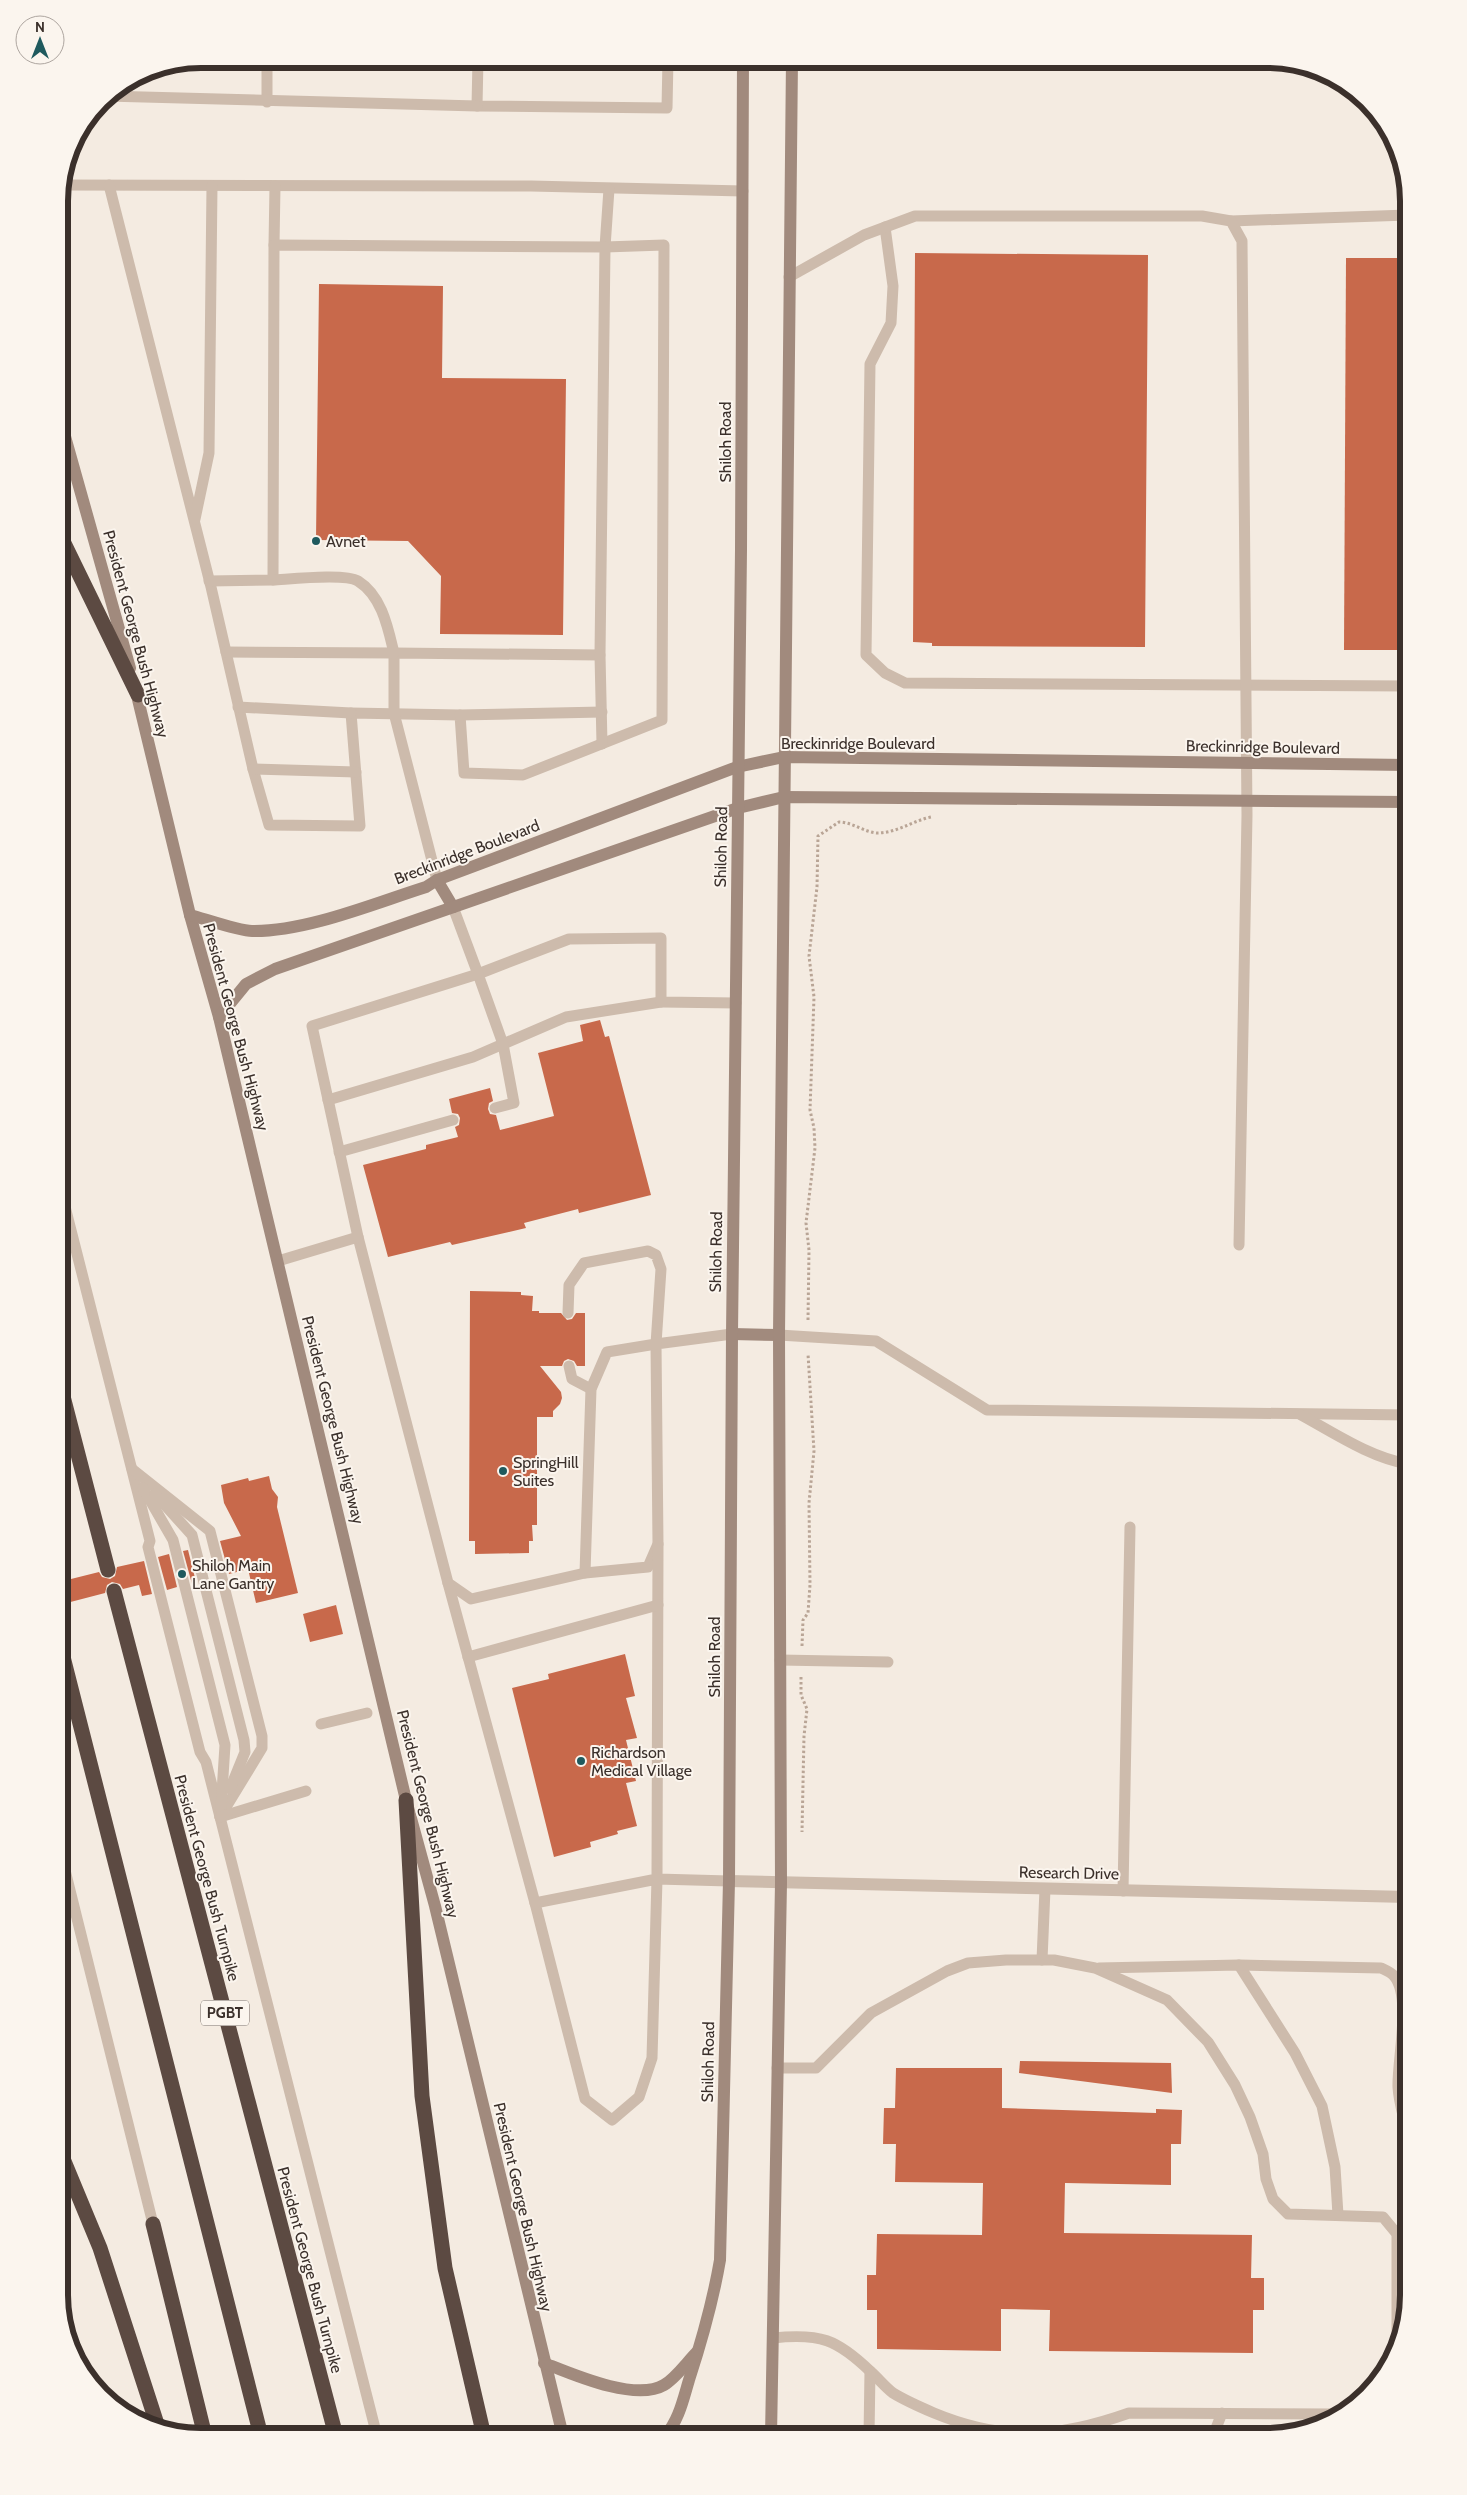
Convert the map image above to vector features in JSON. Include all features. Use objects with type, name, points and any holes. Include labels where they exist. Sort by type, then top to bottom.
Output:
[{"type":"highway","points":[[68,551],[138,695]]},
{"type":"highway","name":"President George Bush Turnpike","points":[[68,1415],[334,2427]]},
{"type":"highway","points":[[68,1676],[259,2427]]},
{"type":"highway","points":[[406,1800],[422,2096],[445,2268],[482,2427]]},
{"type":"highway","points":[[68,2171],[100,2248],[155,2419]]},
{"type":"highway","points":[[153,2224],[203,2427]]},
{"type":"main road","name":"Shiloh Road","points":[[672,2427],[675,2424],[699,2350],[713,2301],[720,2260],[729,1881],[737,767],[741,550],[743,68]]},
{"type":"main road","points":[[771,2428],[781,1883],[779,1335],[792,68]]},
{"type":"main road","name":"President George Bush Highway","points":[[68,447],[138,695],[190,915],[219,1016],[406,1800],[435,1906],[561,2427]]},
{"type":"main road","name":"Breckinridge Boulevard","points":[[190,915],[251,931],[283,929],[343,914],[426,887],[437,880],[737,767],[784,757],[1400,765]]},
{"type":"main road","points":[[219,1016],[246,984],[275,969],[738,808],[784,797],[1400,802]]},
{"type":"main road","points":[[437,880],[453,907]]},
{"type":"main road","points":[[732,1334],[779,1335]]},
{"type":"main road","points":[[544,2363],[621,2389],[641,2390],[664,2385],[699,2350]]},
{"type":"street","name":"Research Drive","points":[[729,1881],[1400,1896]]},
{"type":"lane","points":[[267,68],[267,102]]},
{"type":"lane","points":[[477,106],[478,68]]},
{"type":"lane","points":[[119,96],[267,102],[667,108],[668,68]]},
{"type":"lane","points":[[69,185],[531,186],[743,191]]},
{"type":"lane","points":[[109,185],[209,581],[253,769],[269,825],[360,826],[352,713]]},
{"type":"lane","points":[[194,523],[209,453],[212,186]]},
{"type":"lane","points":[[273,580],[275,186]]},
{"type":"lane","points":[[602,744],[600,655],[605,247],[609,189]]},
{"type":"lane","points":[[789,277],[864,235],[915,216],[1202,216],[1231,221],[1400,215]]},
{"type":"lane","points":[[1231,221],[1242,241],[1246,685],[1240,1245]]},
{"type":"lane","points":[[885,227],[892,286],[891,323],[870,364],[866,655],[885,673],[905,683],[1400,686]]},
{"type":"lane","points":[[274,245],[605,247],[664,245],[662,720],[523,775],[464,773],[460,715]]},
{"type":"lane","points":[[209,581],[346,577],[358,581],[374,597],[387,622],[394,653],[394,713],[437,880]]},
{"type":"lane","points":[[226,652],[600,655]]},
{"type":"lane","points":[[238,707],[352,713],[460,715],[602,712]]},
{"type":"lane","points":[[253,769],[356,772]]},
{"type":"lane","points":[[453,907],[503,1044],[514,1103],[494,1108]]},
{"type":"lane","points":[[568,1313],[568,1284],[584,1263],[648,1251],[656,1255],[661,1268],[656,1344],[658,1544],[657,1879],[652,2058],[639,2097],[612,2120],[585,2098],[358,1237],[312,1026],[478,974],[569,939],[661,938],[661,1002]]},
{"type":"lane","points":[[328,1100],[472,1057],[566,1017],[661,1002],[736,1003]]},
{"type":"lane","points":[[339,1152],[453,1120]]},
{"type":"lane","points":[[68,1218],[150,1541],[148,1547],[157,1584],[200,1752],[206,1762],[375,2427]]},
{"type":"lane","points":[[278,1262],[358,1237]]},
{"type":"lane","points":[[584,1573],[591,1390],[607,1352],[732,1334]]},
{"type":"lane","points":[[779,1335],[876,1341],[987,1410],[1400,1415]]},
{"type":"lane","points":[[569,1366],[572,1380],[591,1390]]},
{"type":"lane","points":[[1298,1414],[1362,1447],[1400,1463]]},
{"type":"lane","points":[[132,1469],[210,1531],[262,1736],[262,1748],[220,1817]]},
{"type":"lane","points":[[132,1469],[192,1535],[244,1740],[244,1752],[220,1817]]},
{"type":"lane","points":[[132,1469],[173,1540],[225,1745],[220,1817]]},
{"type":"lane","points":[[1123,1891],[1130,1527]]},
{"type":"lane","points":[[448,1583],[471,1599],[584,1573],[648,1567],[658,1544]]},
{"type":"lane","points":[[468,1658],[658,1605]]},
{"type":"lane","points":[[780,1660],[888,1662]]},
{"type":"lane","points":[[321,1724],[368,1713]]},
{"type":"lane","points":[[220,1817],[306,1792]]},
{"type":"lane","points":[[535,1903],[657,1879],[729,1881]]},
{"type":"lane","points":[[68,1882],[153,2224]]},
{"type":"lane","points":[[1042,1960],[1045,1889]]},
{"type":"lane","points":[[778,2068],[816,2068],[871,2013],[947,1971],[968,1963],[1042,1960],[1095,1968],[1239,1965],[1369,1967],[1381,1968],[1394,1975],[1400,1986]]},
{"type":"lane","points":[[1239,1965],[1295,2053],[1322,2106],[1334,2167],[1338,2215]]},
{"type":"lane","points":[[1095,1968],[1167,2000],[1189,2025],[1208,2042],[1235,2085],[1250,2117],[1263,2154],[1266,2179],[1273,2199],[1288,2214],[1383,2217],[1397,2234]]},
{"type":"lane","points":[[1400,2054],[1398,2086],[1400,2105]]},
{"type":"lane","points":[[1397,2318],[1397,2234],[1400,2230]]},
{"type":"lane","points":[[773,2338],[797,2335],[821,2337],[844,2348],[892,2392],[917,2406],[953,2421],[975,2428]]},
{"type":"lane","points":[[869,2428],[870,2371]]},
{"type":"lane","points":[[1078,2428],[1098,2424],[1129,2413],[1222,2413],[1315,2418]]},
{"type":"lane","points":[[1216,2428],[1222,2413]]},
{"type":"path","points":[[802,1832],[804,1736],[807,1709],[801,1695],[803,1620],[808,1613],[810,1585],[809,1503],[814,1450],[808,1337],[809,1250],[806,1223],[815,1148],[814,1128],[810,1110],[814,997],[809,956],[817,887],[818,836],[839,822],[878,833],[897,830],[917,820],[933,817]]},
{"type":"building","points":[[915,253],[1148,255],[1145,647],[932,646],[932,643],[913,642]]},
{"type":"building","points":[[1346,258],[1400,258],[1400,650],[1344,650]]},
{"type":"building","points":[[319,284],[443,286],[442,378],[566,379],[563,635],[440,634],[441,576],[408,541],[316,540]]},
{"type":"building","points":[[600,1020],[605,1037],[609,1036],[651,1195],[579,1213],[578,1209],[524,1223],[526,1228],[452,1245],[450,1242],[388,1257],[363,1165],[426,1149],[426,1145],[458,1137],[455,1127],[459,1125],[460,1118],[458,1114],[452,1113],[449,1099],[490,1088],[493,1101],[489,1103],[488,1109],[490,1114],[496,1115],[500,1130],[554,1116],[538,1053],[583,1041],[580,1025]]},
{"type":"building","name":"SpringHill Suites","points":[[470,1291],[521,1292],[521,1295],[533,1296],[532,1311],[539,1311],[539,1313],[561,1313],[567,1320],[572,1319],[576,1313],[585,1313],[585,1366],[577,1366],[574,1361],[568,1359],[564,1361],[562,1366],[540,1366],[561,1392],[562,1398],[560,1404],[553,1411],[553,1417],[537,1417],[537,1525],[532,1525],[533,1541],[529,1541],[529,1553],[475,1554],[475,1541],[469,1541]]},
{"type":"building","points":[[269,1476],[272,1489],[278,1497],[277,1507],[298,1593],[256,1603],[248,1569],[229,1574],[220,1541],[241,1536],[224,1503],[221,1485],[248,1478],[249,1481]]},
{"type":"building","points":[[188,1550],[196,1582],[192,1584],[183,1551]]},
{"type":"building","points":[[169,1554],[177,1587],[167,1590],[158,1557]]},
{"type":"building","points":[[144,1561],[152,1594],[142,1596],[139,1585],[123,1589],[120,1584],[112,1582],[107,1585],[105,1593],[68,1603],[68,1580],[99,1572],[102,1577],[110,1579],[115,1576],[117,1567]]},
{"type":"building","points":[[336,1605],[343,1634],[310,1642],[303,1614]]},
{"type":"building","name":"Richardson Medical Village","points":[[625,1654],[635,1696],[626,1698],[637,1738],[626,1740],[636,1781],[626,1783],[637,1826],[617,1831],[618,1834],[590,1842],[591,1847],[554,1857],[512,1688],[549,1679],[548,1674]]},
{"type":"building","points":[[1020,2061],[1171,2063],[1172,2093],[1019,2073]]},
{"type":"building","points":[[896,2068],[1002,2068],[1002,2108],[1156,2113],[1156,2109],[1182,2110],[1181,2144],[1171,2144],[1171,2185],[1065,2183],[1064,2233],[1252,2235],[1251,2278],[1264,2278],[1264,2310],[1253,2310],[1253,2353],[1049,2351],[1050,2310],[1001,2309],[1001,2351],[877,2349],[877,2310],[867,2310],[867,2275],[876,2275],[877,2234],[982,2235],[983,2183],[895,2182],[896,2144],[883,2144],[884,2108],[895,2108]]},
{"type":"place","name":"Avnet","points":[[316,541]]},
{"type":"place","name":"SpringHill Suites","points":[[503,1471]]},
{"type":"place","name":"Shiloh Main Lane Gantry","points":[[182,1574]]},
{"type":"place","name":"Richardson Medical Village","points":[[581,1761]]}]
